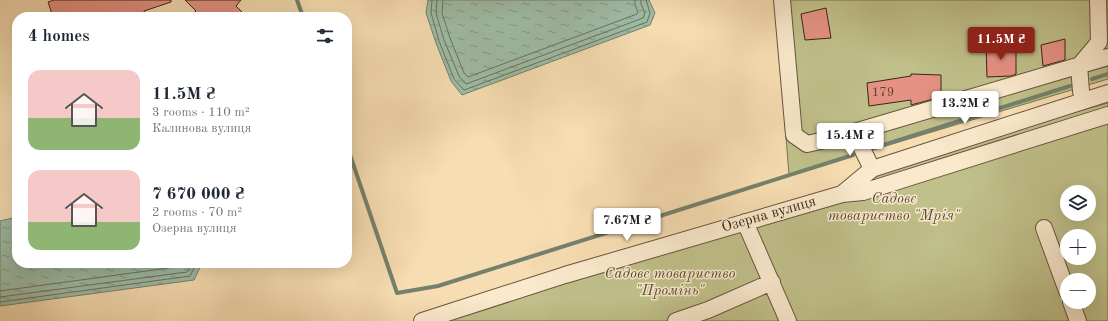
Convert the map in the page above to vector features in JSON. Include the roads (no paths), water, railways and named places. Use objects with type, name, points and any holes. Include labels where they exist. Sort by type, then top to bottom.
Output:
[{"type":"street","points":[[782,0],[794,135],[807,144],[834,138],[1108,57]]},
{"type":"street","points":[[1083,101],[1079,66],[1099,42],[1098,0]]},
{"type":"street","name":"Озерна вулиця","points":[[422,321],[565,275],[842,194],[872,169],[1108,93]]},
{"type":"street","points":[[842,194],[864,192],[1108,115]]},
{"type":"street","points":[[854,132],[872,169]]},
{"type":"street","points":[[744,222],[772,282],[788,321]]},
{"type":"street","points":[[1044,228],[1060,273]]},
{"type":"street","points":[[684,320],[772,282]]},
{"type":"street","points":[[1074,309],[1078,321]]},
{"type":"water","points":[[428,0],[649,0],[655,13],[650,25],[462,95],[451,81],[436,43],[426,13]]},
{"type":"water","points":[[12,218],[12,268],[200,268],[194,280],[0,306],[0,221]]},
{"type":"waterway","points":[[297,0],[301,12]]},
{"type":"waterway","points":[[1092,79],[1108,74]]},
{"type":"waterway","points":[[874,148],[1070,86]]},
{"type":"waterway","points":[[352,161],[397,293],[438,286],[853,155]]},
{"type":"park label","name":"Садове товариство \"Мрія\"","points":[[894,208]]},
{"type":"park label","name":"Садове товариство \"Промінь\"","points":[[670,282]]}]
